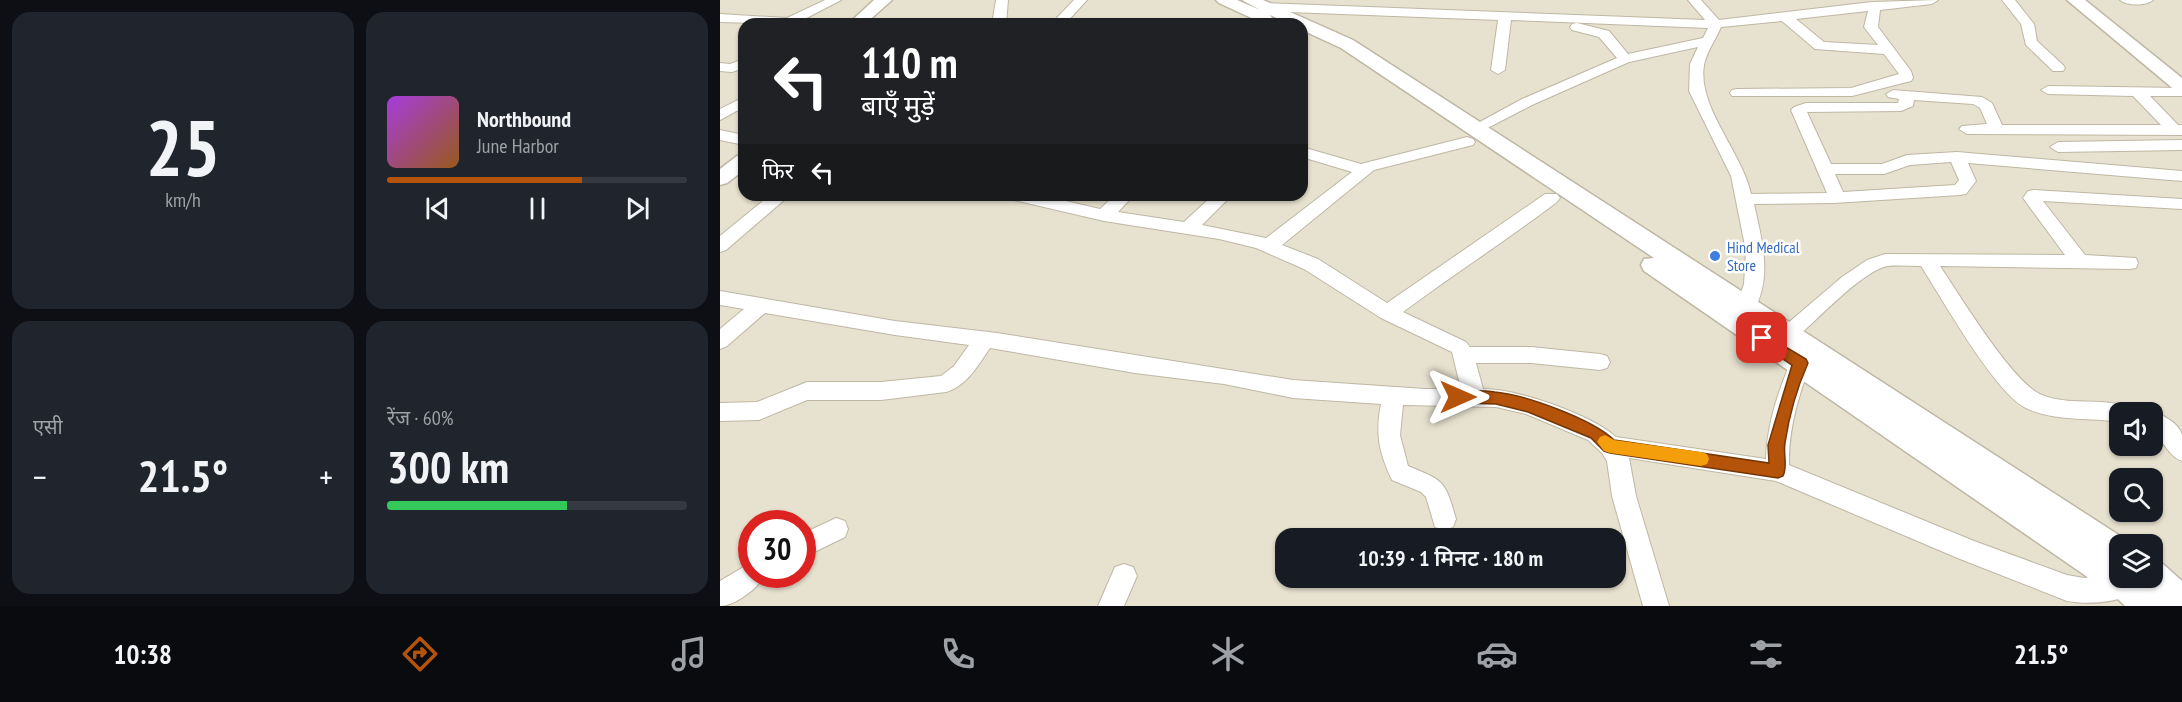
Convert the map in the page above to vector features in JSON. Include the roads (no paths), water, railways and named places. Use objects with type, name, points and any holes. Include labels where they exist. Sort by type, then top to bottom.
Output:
[{"type":"street","points":[[797,18],[835,0]]},
{"type":"street","points":[[863,18],[884,0]]},
{"type":"street","points":[[1000,18],[1002,0]]},
{"type":"street","points":[[1064,18],[1081,0]]},
{"type":"street","points":[[1224,0],[1265,10],[1284,18]]},
{"type":"street","points":[[1423,13],[1428,0]]},
{"type":"street","points":[[1531,0],[1531,17]]},
{"type":"street","points":[[1694,0],[1716,24]]},
{"type":"street","points":[[1784,18],[1792,0]]},
{"type":"street","points":[[1265,10],[1423,13],[1716,24],[1932,0]]},
{"type":"street","points":[[2008,0],[2027,24],[2031,42],[2058,68]]},
{"type":"street","points":[[2075,0],[2182,87]]},
{"type":"street","points":[[2126,0],[2147,0]]},
{"type":"street","points":[[1857,91],[1906,78],[1906,74],[1871,27],[1874,11],[1872,6]]},
{"type":"street","points":[[1498,70],[1505,16]]},
{"type":"street","points":[[720,18],[738,19]]},
{"type":"street","points":[[1570,18],[1581,29],[1604,34],[1625,59]]},
{"type":"street","points":[[1784,18],[1820,46],[1889,50]]},
{"type":"street","points":[[1716,24],[1697,64],[1696,91],[1739,176],[1755,251],[1754,284],[1746,307]]},
{"type":"street","points":[[1308,28],[1347,44],[1471,135],[1551,198],[2109,546]]},
{"type":"street","points":[[1308,38],[1471,135],[1788,334],[1804,355],[2109,560]]},
{"type":"street","points":[[1268,246],[1364,170],[1382,162],[1471,135],[1527,102],[1625,59],[1708,41]]},
{"type":"street","points":[[720,67],[732,68],[738,66]]},
{"type":"street","points":[[2048,90],[2182,92]]},
{"type":"street","points":[[1737,93],[1857,91],[1977,100],[1987,106],[1996,129]]},
{"type":"street","points":[[2138,92],[2178,130]]},
{"type":"street","points":[[1834,198],[1836,195],[1799,113],[1802,108],[1901,107],[1908,103],[1904,94]]},
{"type":"street","points":[[2059,103],[2150,104]]},
{"type":"street","points":[[720,115],[738,104]]},
{"type":"street","points":[[1967,129],[2178,130]]},
{"type":"street","points":[[720,135],[738,139]]},
{"type":"street","points":[[2058,147],[2182,145]]},
{"type":"street","points":[[1308,154],[1364,170]]},
{"type":"street","points":[[1743,199],[1834,198],[1960,190],[1966,187],[1968,182],[1957,157]]},
{"type":"street","points":[[1824,169],[1884,169],[1907,160],[1957,157],[2182,176]]},
{"type":"street","points":[[720,178],[738,164]]},
{"type":"street","points":[[2079,261],[2038,209],[2032,198],[2034,195],[2182,204]]},
{"type":"street","points":[[1388,313],[1457,262],[1517,224],[1551,198]]},
{"type":"street","points":[[720,246],[774,201]]},
{"type":"street","points":[[1042,201],[1104,215],[1219,233],[1268,246],[1311,264],[1388,313],[1459,347],[1464,355],[1474,397]]},
{"type":"street","points":[[1104,215],[1119,201]]},
{"type":"street","points":[[1187,229],[1217,201]]},
{"type":"street","points":[[1788,334],[1877,262],[1926,259],[2129,263]]},
{"type":"street","points":[[1926,259],[1977,336],[2022,395],[2042,405],[2109,412]]},
{"type":"street","points":[[720,298],[762,303],[895,328],[1135,365],[1224,376],[1293,389],[1394,396],[1496,398],[1530,406],[1596,433],[1610,446],[1618,460],[1624,496],[1656,606]]},
{"type":"street","points":[[720,341],[762,303]]},
{"type":"street","points":[[720,412],[759,411],[807,391],[881,391],[946,384],[961,372],[984,340]]},
{"type":"street","points":[[1464,355],[1531,355],[1600,362]]},
{"type":"street","points":[[1778,471],[1776,445],[1794,378],[1804,355]]},
{"type":"street","points":[[1394,396],[1386,433],[1394,461],[1400,473],[1429,485],[1436,492],[1444,519]]},
{"type":"street","points":[[2163,428],[2182,451]]},
{"type":"street","points":[[1610,446],[1778,471],[1970,551],[2067,588],[2084,591],[2109,586]]},
{"type":"street","points":[[816,540],[836,529]]},
{"type":"street","points":[[1111,606],[1124,576]]},
{"type":"street","points":[[720,596],[738,584]]},
{"type":"street","points":[[2142,588],[2149,606]]},
{"type":"street","points":[[2155,588],[2182,602]]},
{"type":"place","name":"Hind Medical Store","points":[[1715,256]]}]
